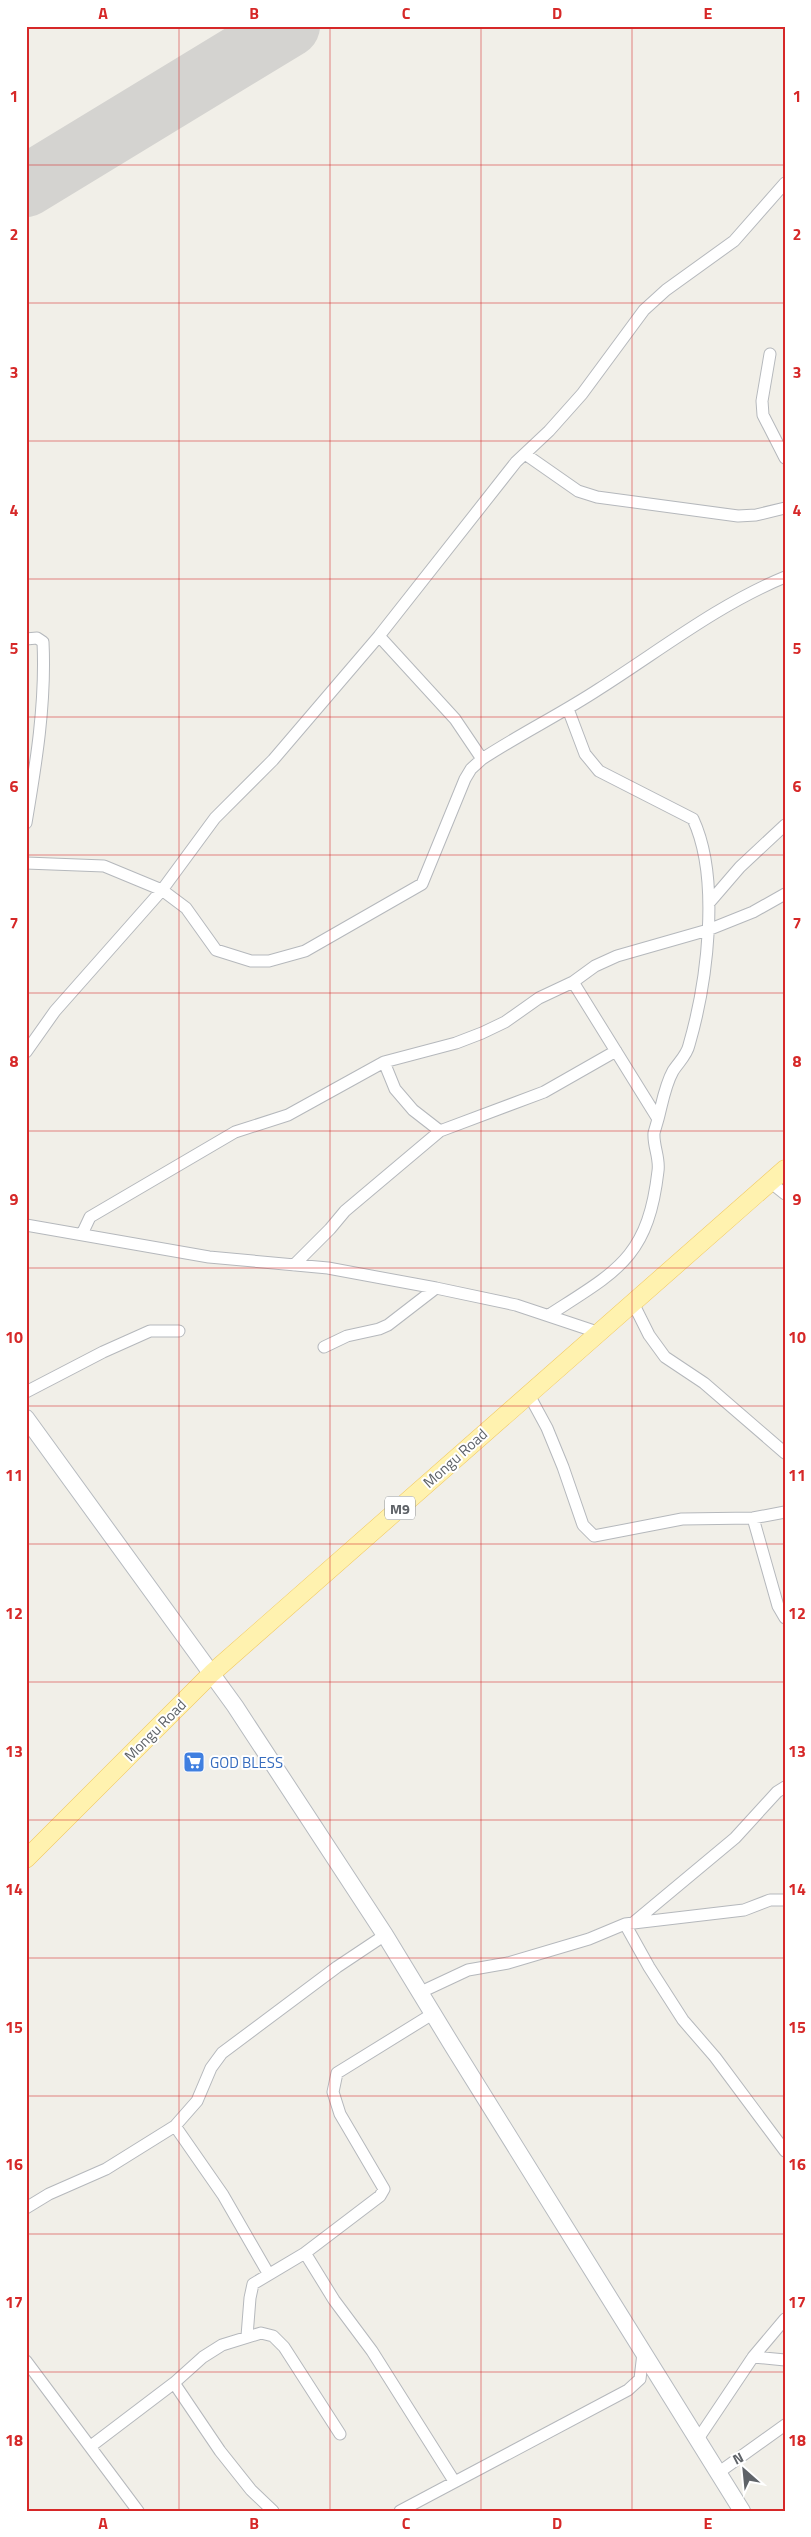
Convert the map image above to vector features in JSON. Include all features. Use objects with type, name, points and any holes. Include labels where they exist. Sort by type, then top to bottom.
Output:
[{"type":"main road","name":"Mongu Road","points":[[26,1859],[212,1674],[528,1393],[634,1305],[785,1170]]},
{"type":"main road","points":[[26,1418],[212,1674],[385,1935],[742,2511]]},
{"type":"street","points":[[26,1052],[55,1011],[162,890],[215,818],[273,760],[379,636],[525,454],[550,431],[582,394],[644,310],[666,290],[734,240],[785,183]]},
{"type":"street","points":[[770,354],[762,401],[763,415],[785,458]]},
{"type":"street","points":[[525,454],[578,491],[596,497],[738,516],[756,515],[785,508]]},
{"type":"street","points":[[26,863],[104,866],[162,890],[186,908],[216,950],[252,960],[268,960],[305,951],[422,884],[465,780],[471,769],[482,759],[515,737],[568,709],[721,611],[785,577]]},
{"type":"street","points":[[379,636],[455,719],[482,759]]},
{"type":"street","points":[[26,639],[37,638],[43,642],[43,675],[38,739],[26,823]]},
{"type":"street","points":[[549,1315],[611,1274],[630,1256],[640,1242],[651,1208],[658,1171],[659,1157],[654,1133],[672,1073],[689,1048],[699,998],[708,930],[709,903],[704,848],[693,819],[600,771],[585,754],[568,709]]},
{"type":"street","points":[[709,903],[740,867],[785,825]]},
{"type":"street","points":[[82,1234],[90,1217],[236,1132],[288,1114],[384,1062],[456,1043],[482,1033],[505,1022],[539,998],[573,982],[595,966],[618,956],[708,930],[753,912],[785,894]]},
{"type":"street","points":[[573,982],[658,1118]]},
{"type":"street","points":[[294,1265],[345,1211],[440,1131],[544,1092],[616,1051]]},
{"type":"street","points":[[384,1062],[395,1089],[414,1110],[440,1131]]},
{"type":"street","points":[[770,1182],[785,1194]]},
{"type":"street","points":[[26,1226],[210,1257],[328,1268],[436,1288],[549,1315],[600,1333]]},
{"type":"street","points":[[324,1347],[348,1336],[379,1329],[436,1288]]},
{"type":"street","points":[[634,1305],[648,1335],[665,1357],[704,1383],[785,1453]]},
{"type":"street","points":[[26,1392],[103,1352],[150,1331],[179,1331]]},
{"type":"street","points":[[528,1393],[547,1428],[583,1525],[594,1536],[682,1519],[753,1518],[785,1512]]},
{"type":"street","points":[[753,1518],[778,1606],[785,1618]]},
{"type":"street","points":[[629,1924],[735,1838],[777,1792],[785,1787]]},
{"type":"street","points":[[421,1992],[468,1970],[508,1963],[561,1948],[629,1924],[744,1910],[770,1900],[785,1900]]},
{"type":"street","points":[[629,1924],[649,1967],[683,2020],[716,2057],[785,2151]]},
{"type":"street","points":[[26,2208],[49,2194],[106,2169],[175,2126],[197,2101],[211,2068],[222,2053],[338,1967],[385,1935]]},
{"type":"street","points":[[248,2336],[251,2289],[253,2284],[268,2273],[305,2253],[380,2196],[384,2189],[340,2114],[333,2092],[338,2073],[434,2013]]},
{"type":"street","points":[[175,2126],[223,2195],[268,2273]]},
{"type":"street","points":[[305,2253],[334,2300],[372,2351],[454,2481]]},
{"type":"street","points":[[698,2439],[753,2357],[785,2319]]},
{"type":"street","points":[[90,2446],[174,2383],[203,2356],[222,2345],[261,2333],[272,2336],[284,2346],[340,2434]]},
{"type":"street","points":[[400,2511],[628,2390],[640,2379],[643,2353]]},
{"type":"street","points":[[753,2357],[785,2360]]},
{"type":"street","points":[[26,2361],[138,2511]]},
{"type":"street","points":[[174,2383],[220,2451],[252,2490],[273,2511]]},
{"type":"street","points":[[718,2473],[785,2425]]},
{"type":"runway","points":[[26,186],[289,26]]},
{"type":"place","name":"GOD BLESS","points":[[194,1762]]}]
